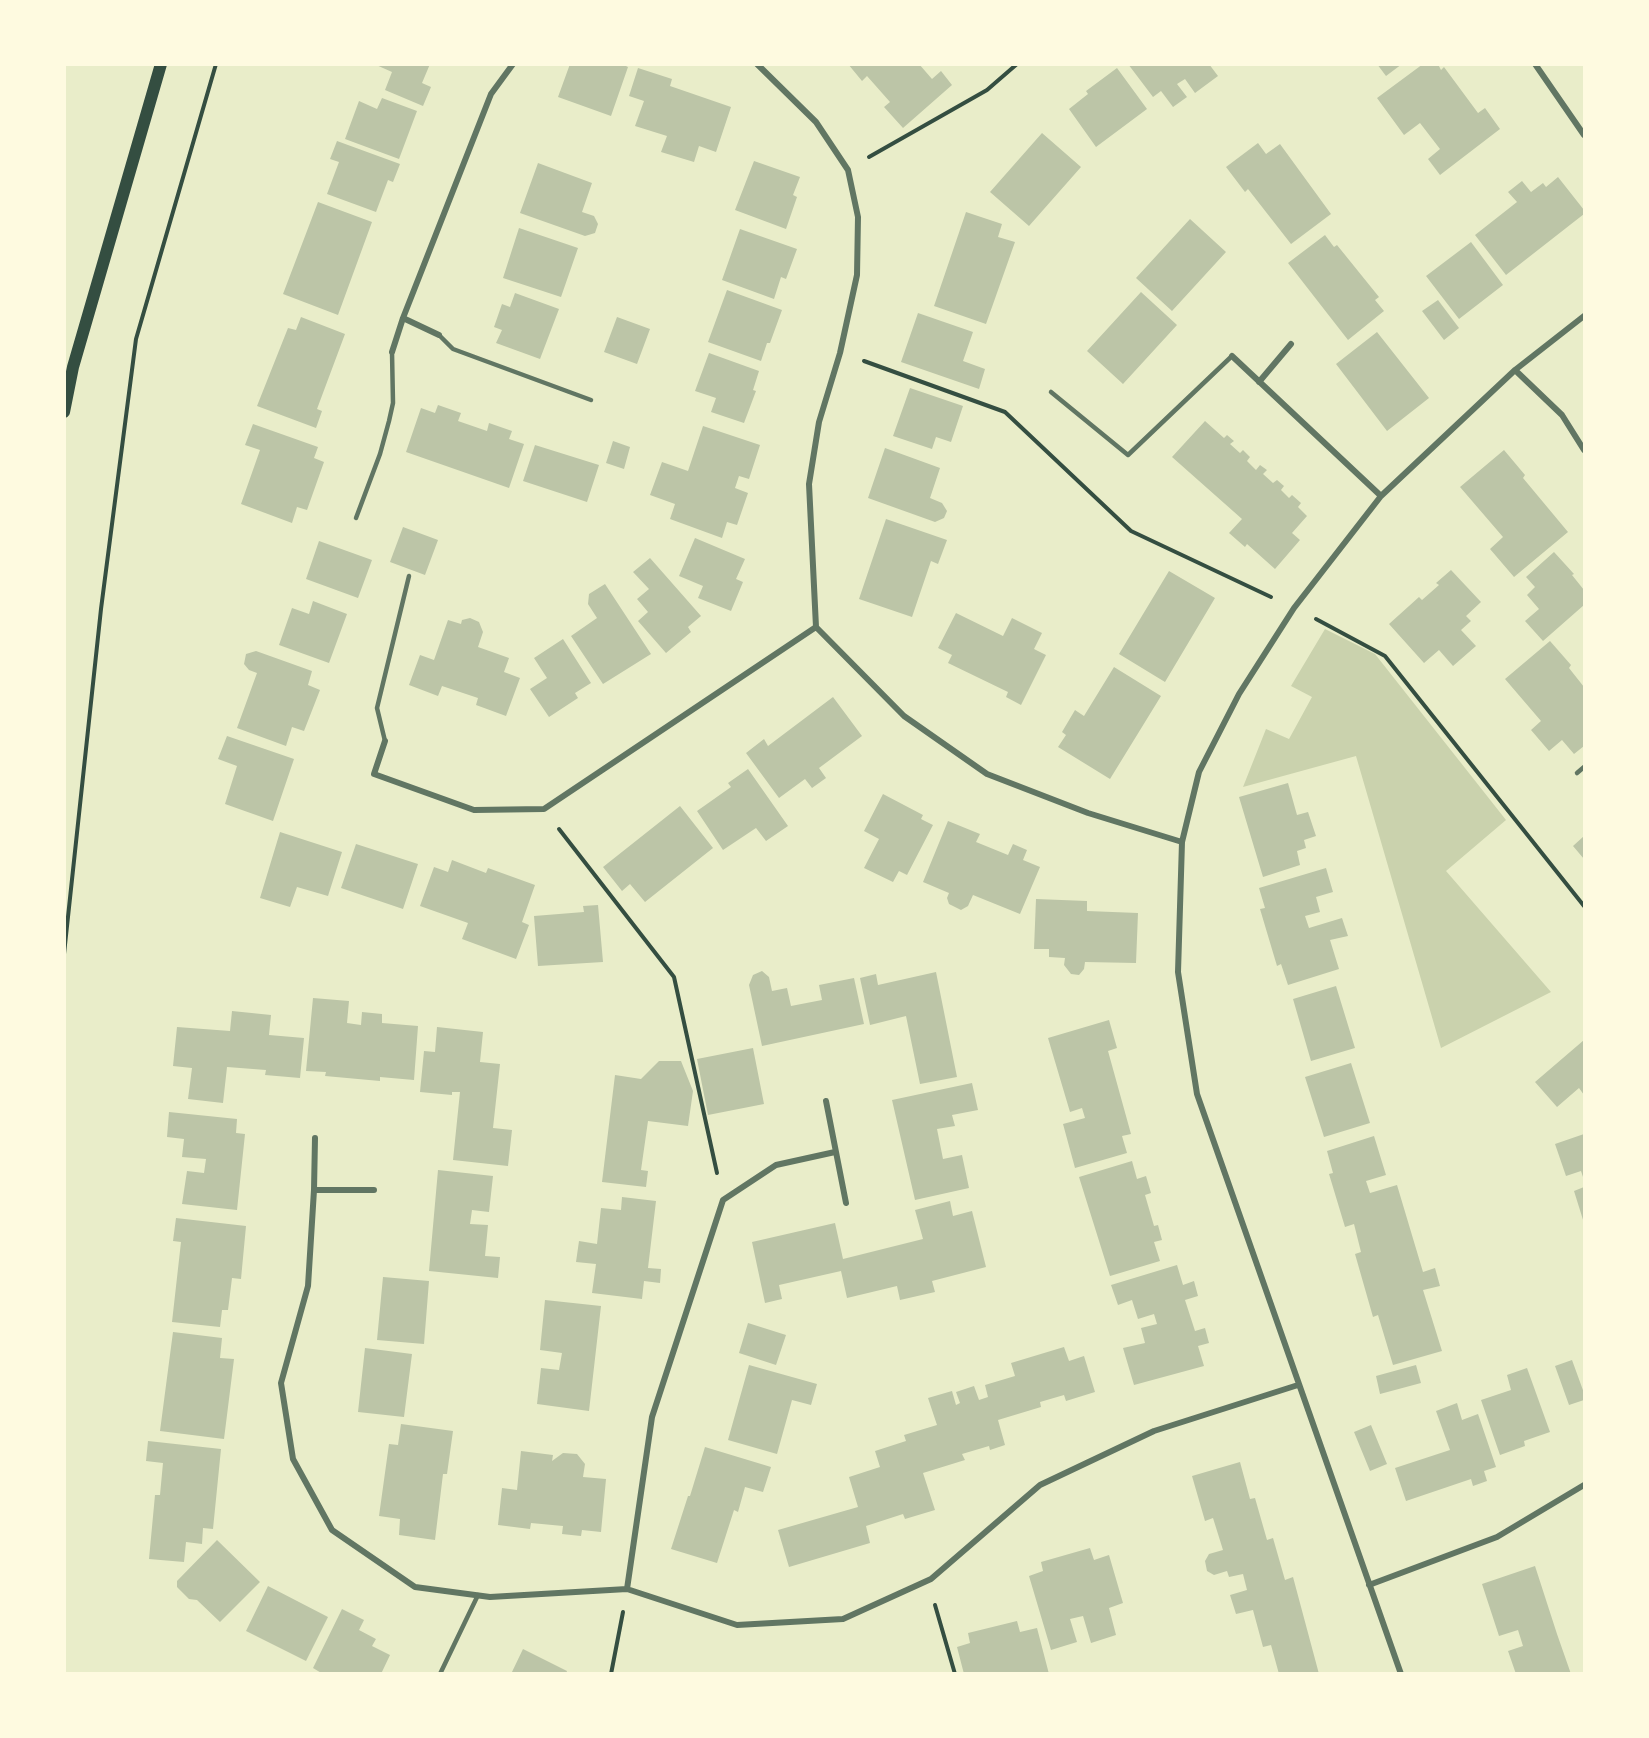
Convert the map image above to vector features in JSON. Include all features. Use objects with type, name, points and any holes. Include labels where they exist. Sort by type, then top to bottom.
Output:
[{"type":"main road","points":[[64,412],[73,367],[160,64]]},
{"type":"street","points":[[392,352],[403,318],[491,94],[513,64]]},
{"type":"street","points":[[757,64],[816,122],[848,170],[858,218],[857,274],[840,353],[819,422],[809,484],[816,627],[904,716],[987,774],[1088,813],[1182,842]]},
{"type":"street","points":[[1535,64],[1584,135]]},
{"type":"street","points":[[1401,1674],[1197,1094],[1178,972],[1182,842],[1199,772],[1239,694],[1294,608],[1381,496],[1515,370],[1584,316]]},
{"type":"street","points":[[403,318],[439,335]]},
{"type":"street","points":[[1259,382],[1291,344]]},
{"type":"street","points":[[1232,356],[1381,496]]},
{"type":"street","points":[[1515,370],[1562,415],[1584,450]]},
{"type":"street","points":[[386,741],[374,774],[474,810],[544,809],[816,627]]},
{"type":"street","points":[[826,1101],[846,1203]]},
{"type":"street","points":[[315,1138],[308,1286],[282,1383],[293,1459],[332,1530],[416,1587],[490,1597],[627,1589],[737,1625],[843,1619],[928,1580],[1040,1485],[1154,1431],[1298,1385]]},
{"type":"street","points":[[627,1589],[652,1417],[723,1200],[777,1166],[835,1152]]},
{"type":"street","points":[[314,1190],[374,1190]]},
{"type":"street","points":[[1369,1585],[1497,1537],[1584,1485]]},
{"type":"lane","points":[[439,335],[453,349],[591,400]]},
{"type":"lane","points":[[356,518],[380,454],[393,403],[392,352]]},
{"type":"lane","points":[[1052,392],[1128,454],[1232,356]]},
{"type":"lane","points":[[386,741],[377,708],[409,576]]},
{"type":"lane","points":[[1578,773],[1584,767]]},
{"type":"lane","points":[[440,1674],[478,1595]]},
{"type":"path","points":[[64,954],[101,609],[136,339],[216,64]]},
{"type":"path","points":[[848,170],[987,90],[1017,64]]},
{"type":"path","points":[[840,353],[1005,412],[1131,531],[1294,608],[1385,656],[1584,906]]},
{"type":"path","points":[[544,809],[674,977],[723,1200]]},
{"type":"path","points":[[928,1580],[955,1674]]},
{"type":"path","points":[[611,1674],[627,1589]]},
{"type":"green space","points":[[1325,629],[1375,654],[1506,820],[1446,871],[1551,992],[1441,1048],[1356,756],[1243,787],[1266,729],[1289,739],[1312,697],[1291,686]]},
{"type":"building","points":[[374,64],[430,64],[422,83],[431,87],[423,106],[385,90],[392,72]]},
{"type":"building","points":[[570,64],[622,64],[628,67],[611,116],[558,97]]},
{"type":"building","points":[[848,64],[919,64],[932,79],[941,71],[952,85],[903,128],[884,107],[890,102],[867,76],[862,81]]},
{"type":"building","points":[[1128,64],[1209,64],[1218,76],[1195,93],[1185,79],[1177,84],[1187,97],[1173,107],[1161,91],[1153,97]]},
{"type":"building","points":[[1377,64],[1402,64],[1386,76]]},
{"type":"building","points":[[1423,64],[1438,64],[1441,70],[1444,67],[1478,113],[1485,108],[1500,129],[1440,175],[1428,159],[1440,149],[1420,123],[1404,135],[1377,98]]},
{"type":"building","points":[[638,68],[672,79],[670,86],[731,107],[716,152],[699,146],[694,162],[661,152],[667,136],[635,126],[644,101],[629,96]]},
{"type":"building","points":[[1117,68],[1147,109],[1096,147],[1069,109],[1088,94],[1086,91]]},
{"type":"building","points":[[382,98],[417,111],[399,159],[345,139],[359,101],[377,109]]},
{"type":"building","points":[[1042,133],[1081,167],[1029,226],[990,192]]},
{"type":"building","points":[[337,141],[400,164],[393,182],[388,180],[376,212],[327,194],[339,162],[330,159]]},
{"type":"building","points":[[1258,143],[1266,154],[1280,144],[1331,214],[1291,244],[1248,189],[1245,192],[1226,167]]},
{"type":"building","points":[[754,161],[800,177],[793,195],[797,197],[786,229],[735,210]]},
{"type":"building","points":[[538,163],[592,183],[582,212],[594,216],[598,224],[595,233],[585,236],[520,213]]},
{"type":"building","points":[[1558,177],[1584,210],[1584,214],[1506,275],[1475,235],[1517,202],[1508,192],[1522,181],[1531,192],[1543,183],[1546,187]]},
{"type":"building","points":[[318,202],[372,222],[338,315],[283,294]]},
{"type":"building","points":[[966,212],[1002,224],[998,237],[1015,242],[986,324],[934,306]]},
{"type":"building","points":[[1190,219],[1226,252],[1172,311],[1136,278]]},
{"type":"building","points":[[519,228],[578,248],[561,297],[503,278]]},
{"type":"building","points":[[740,229],[797,249],[786,279],[781,277],[774,299],[722,280]]},
{"type":"building","points":[[1325,235],[1334,247],[1337,245],[1379,297],[1375,300],[1384,311],[1348,340],[1288,263]]},
{"type":"building","points":[[1471,242],[1503,285],[1459,319],[1426,276]]},
{"type":"building","points":[[727,290],[782,310],[761,361],[708,342]]},
{"type":"building","points":[[1141,292],[1177,325],[1123,384],[1087,351]]},
{"type":"building","points":[[515,293],[559,309],[540,359],[496,343],[502,330],[494,327],[502,304],[510,307]]},
{"type":"building","points":[[1438,300],[1459,328],[1444,340],[1422,311]]},
{"type":"building","points":[[918,313],[973,332],[963,361],[985,369],[979,389],[901,362]]},
{"type":"building","points":[[301,317],[345,334],[317,409],[322,411],[316,428],[257,406],[288,328],[296,330]]},
{"type":"building","points":[[617,317],[650,329],[637,364],[604,352]]},
{"type":"building","points":[[1377,332],[1429,398],[1387,431],[1336,364]]},
{"type":"building","points":[[709,353],[759,371],[753,390],[756,391],[744,423],[711,412],[716,398],[695,391]]},
{"type":"building","points":[[910,388],[963,406],[951,442],[936,437],[932,449],[893,436]]},
{"type":"building","points":[[438,405],[461,413],[458,421],[487,431],[489,423],[512,431],[509,439],[524,444],[509,488],[406,452],[421,408],[435,413]]},
{"type":"building","points":[[1205,421],[1224,438],[1227,435],[1234,441],[1230,444],[1240,453],[1243,450],[1250,457],[1247,461],[1256,470],[1260,465],[1267,470],[1263,474],[1273,483],[1277,480],[1284,486],[1281,490],[1289,498],[1292,495],[1301,503],[1298,507],[1307,516],[1292,533],[1300,540],[1275,569],[1247,544],[1245,547],[1229,533],[1242,519],[1172,457]]},
{"type":"building","points":[[253,424],[318,447],[314,458],[324,462],[307,510],[297,507],[292,523],[241,504],[260,450],[245,445]]},
{"type":"building","points":[[703,426],[760,445],[749,479],[739,476],[735,488],[748,493],[737,525],[727,522],[722,538],[670,519],[675,504],[650,495],[662,462],[688,471]]},
{"type":"building","points":[[613,441],[630,447],[624,469],[606,463]]},
{"type":"building","points":[[535,445],[599,465],[587,502],[523,481]]},
{"type":"building","points":[[885,448],[940,468],[930,498],[942,503],[947,511],[944,518],[935,522],[868,498]]},
{"type":"building","points":[[1504,450],[1525,475],[1523,478],[1568,532],[1514,577],[1490,549],[1503,537],[1460,487]]},
{"type":"building","points":[[886,519],[947,540],[938,564],[931,561],[912,617],[859,599]]},
{"type":"building","points":[[403,527],[438,540],[425,575],[390,562]]},
{"type":"building","points":[[695,538],[745,559],[736,579],[743,582],[731,611],[698,598],[703,586],[679,576]]},
{"type":"building","points":[[319,541],[372,560],[358,598],[306,579]]},
{"type":"building","points":[[1554,552],[1574,574],[1572,575],[1584,590],[1584,605],[1543,641],[1525,621],[1539,609],[1527,595],[1535,587],[1526,577]]},
{"type":"building","points":[[650,558],[701,616],[688,627],[691,632],[666,653],[638,621],[648,612],[637,599],[649,589],[633,572]]},
{"type":"building","points":[[1451,570],[1481,602],[1466,616],[1471,621],[1461,630],[1476,646],[1453,666],[1439,650],[1424,663],[1389,624],[1419,597],[1422,600]]},
{"type":"building","points":[[1169,571],[1215,598],[1165,682],[1119,654]]},
{"type":"building","points":[[605,584],[651,654],[603,684],[571,636],[597,618],[588,604],[589,594]]},
{"type":"building","points":[[313,601],[347,614],[329,663],[279,645],[292,608],[309,614]]},
{"type":"building","points":[[956,613],[1003,636],[1012,618],[1042,633],[1034,649],[1046,655],[1021,705],[1006,697],[1008,692],[948,663],[952,655],[938,648]]},
{"type":"building","points":[[470,618],[479,622],[483,632],[478,647],[509,658],[504,672],[520,678],[506,716],[476,705],[478,698],[442,686],[438,696],[409,685],[420,655],[434,660],[448,620],[461,624],[462,620]]},
{"type":"building","points":[[563,639],[591,683],[575,693],[578,698],[549,717],[530,689],[547,678],[534,658]]},
{"type":"building","points":[[1550,641],[1571,665],[1569,668],[1584,687],[1584,746],[1574,754],[1562,740],[1549,751],[1531,730],[1541,721],[1505,679]]},
{"type":"building","points":[[256,651],[312,671],[308,685],[320,690],[304,731],[292,727],[286,746],[237,728],[257,673],[249,670],[244,664],[246,654]]},
{"type":"building","points":[[1114,667],[1161,696],[1110,779],[1058,747],[1066,735],[1062,732],[1075,710],[1084,716]]},
{"type":"building","points":[[833,697],[862,736],[819,768],[826,778],[812,788],[805,779],[779,798],[746,753],[764,739],[768,746]]},
{"type":"building","points":[[227,736],[294,759],[273,821],[225,804],[237,766],[218,759]]},
{"type":"building","points":[[748,769],[788,826],[766,841],[756,828],[723,850],[697,811],[731,787],[728,783]]},
{"type":"building","points":[[1288,783],[1297,815],[1308,812],[1316,836],[1304,840],[1306,848],[1297,851],[1300,865],[1263,877],[1239,797]]},
{"type":"building","points":[[883,794],[923,815],[921,819],[933,825],[907,875],[899,871],[893,882],[864,868],[879,839],[864,831]]},
{"type":"building","points":[[680,806],[713,848],[645,902],[630,884],[622,891],[603,867]]},
{"type":"building","points":[[948,821],[980,834],[976,842],[1008,855],[1013,844],[1027,850],[1023,860],[1040,867],[1020,914],[973,895],[968,906],[961,910],[949,904],[947,898],[949,893],[923,882]]},
{"type":"building","points":[[280,832],[342,852],[328,896],[297,887],[290,907],[260,898]]},
{"type":"building","points":[[1584,836],[1584,859],[1573,846]]},
{"type":"building","points":[[356,844],[418,864],[403,909],[341,888]]},
{"type":"building","points":[[452,860],[486,873],[488,868],[535,885],[522,922],[529,925],[516,959],[462,939],[468,923],[420,906],[434,867],[448,872]]},
{"type":"building","points":[[1326,868],[1333,892],[1316,897],[1320,912],[1305,916],[1309,928],[1342,918],[1348,936],[1330,940],[1339,969],[1288,985],[1281,964],[1277,966],[1260,909],[1265,908],[1259,888]]},
{"type":"building","points":[[1036,899],[1087,901],[1087,911],[1138,913],[1136,963],[1085,962],[1084,969],[1079,975],[1071,974],[1064,965],[1065,958],[1049,957],[1049,949],[1034,949]]},
{"type":"building","points":[[598,905],[603,962],[538,966],[534,916],[584,912],[583,906]]},
{"type":"building","points":[[762,971],[769,977],[772,991],[787,988],[791,1006],[822,1000],[819,985],[854,978],[864,1024],[762,1046],[749,985],[753,975]]},
{"type":"building","points":[[936,972],[957,1077],[920,1084],[906,1016],[870,1025],[860,978],[876,974],[878,985]]},
{"type":"building","points":[[1336,986],[1355,1048],[1311,1061],[1293,999]]},
{"type":"building","points":[[313,998],[349,1001],[347,1023],[361,1025],[362,1012],[382,1014],[382,1023],[418,1026],[414,1080],[380,1077],[380,1081],[325,1076],[326,1072],[306,1071]]},
{"type":"building","points":[[232,1011],[271,1015],[269,1035],[304,1038],[300,1078],[265,1075],[266,1070],[227,1067],[223,1103],[188,1099],[192,1068],[173,1066],[177,1027],[230,1031]]},
{"type":"building","points":[[1109,1020],[1117,1048],[1108,1051],[1131,1134],[1122,1136],[1127,1153],[1075,1168],[1063,1124],[1085,1118],[1082,1108],[1070,1112],[1048,1038]]},
{"type":"building","points":[[437,1027],[483,1032],[480,1062],[500,1064],[493,1128],[512,1130],[508,1166],[453,1160],[460,1092],[452,1092],[452,1095],[420,1092],[424,1051],[435,1052]]},
{"type":"building","points":[[1584,1040],[1584,1095],[1579,1088],[1557,1107],[1535,1082]]},
{"type":"building","points":[[753,1048],[764,1104],[708,1115],[697,1059]]},
{"type":"building","points":[[659,1061],[681,1061],[693,1091],[688,1126],[648,1121],[641,1170],[648,1171],[646,1187],[602,1182],[615,1075],[641,1079]]},
{"type":"building","points":[[1351,1063],[1370,1123],[1324,1137],[1305,1077]]},
{"type":"building","points":[[972,1083],[978,1110],[952,1115],[955,1126],[937,1129],[943,1159],[962,1155],[969,1188],[915,1200],[892,1100]]},
{"type":"building","points":[[169,1112],[237,1119],[236,1133],[245,1134],[237,1210],[182,1204],[187,1171],[204,1173],[206,1159],[182,1157],[184,1139],[167,1137]]},
{"type":"building","points":[[1584,1134],[1584,1180],[1581,1171],[1566,1176],[1555,1144]]},
{"type":"building","points":[[1374,1136],[1386,1175],[1366,1181],[1370,1193],[1397,1185],[1423,1272],[1435,1268],[1440,1286],[1423,1290],[1442,1351],[1393,1365],[1378,1315],[1373,1317],[1355,1254],[1361,1252],[1354,1224],[1345,1227],[1329,1174],[1333,1173],[1327,1151]]},
{"type":"building","points":[[1132,1161],[1137,1179],[1146,1176],[1151,1193],[1145,1195],[1154,1226],[1158,1225],[1162,1240],[1154,1242],[1160,1261],[1110,1276],[1079,1177]]},
{"type":"building","points":[[438,1170],[493,1176],[489,1212],[472,1210],[470,1224],[488,1225],[485,1256],[500,1257],[498,1278],[429,1271]]},
{"type":"building","points":[[1584,1187],[1584,1223],[1574,1191]]},
{"type":"building","points":[[622,1197],[656,1201],[648,1268],[661,1269],[660,1283],[644,1281],[642,1299],[592,1293],[596,1264],[576,1262],[579,1241],[597,1244],[601,1208],[621,1210]]},
{"type":"building","points":[[950,1201],[953,1216],[972,1211],[986,1267],[932,1281],[935,1292],[900,1300],[897,1286],[847,1298],[841,1271],[779,1285],[782,1299],[765,1303],[752,1242],[835,1223],[843,1259],[923,1239],[915,1210]]},
{"type":"building","points":[[176,1218],[246,1226],[241,1279],[232,1278],[228,1310],[222,1310],[220,1327],[172,1322],[181,1242],[173,1241]]},
{"type":"building","points":[[1177,1265],[1183,1285],[1194,1281],[1198,1296],[1185,1300],[1195,1331],[1205,1328],[1209,1343],[1198,1346],[1204,1366],[1134,1385],[1123,1348],[1145,1343],[1141,1328],[1157,1324],[1154,1314],[1138,1319],[1132,1300],[1118,1305],[1111,1285]]},
{"type":"building","points":[[383,1277],[429,1281],[424,1344],[377,1340]]},
{"type":"building","points":[[545,1300],[601,1306],[589,1411],[537,1404],[541,1368],[559,1370],[562,1353],[540,1350]]},
{"type":"building","points":[[748,1323],[786,1335],[776,1365],[739,1353]]},
{"type":"building","points":[[173,1332],[222,1338],[220,1358],[234,1359],[224,1439],[160,1431]]},
{"type":"building","points":[[1064,1347],[1069,1361],[1084,1356],[1095,1392],[1066,1401],[1064,1395],[1040,1402],[1041,1407],[998,1420],[1005,1445],[990,1450],[989,1446],[962,1454],[965,1460],[923,1473],[935,1510],[905,1519],[903,1514],[866,1526],[870,1543],[789,1567],[778,1530],[858,1507],[849,1477],[880,1467],[875,1451],[906,1441],[904,1435],[937,1425],[928,1398],[952,1391],[956,1405],[960,1403],[956,1392],[974,1386],[979,1400],[988,1397],[985,1385],[1015,1376],[1011,1363]]},
{"type":"building","points":[[365,1348],[412,1354],[404,1417],[358,1412]]},
{"type":"building","points":[[1572,1360],[1584,1393],[1584,1400],[1569,1405],[1555,1366]]},
{"type":"building","points":[[749,1365],[817,1384],[811,1405],[792,1400],[777,1454],[728,1440]]},
{"type":"building","points":[[1416,1365],[1421,1383],[1380,1394],[1376,1376]]},
{"type":"building","points":[[1527,1368],[1550,1432],[1524,1441],[1525,1446],[1500,1455],[1481,1400],[1511,1390],[1507,1375]]},
{"type":"building","points":[[1457,1403],[1462,1420],[1478,1414],[1496,1467],[1484,1471],[1487,1481],[1473,1486],[1471,1479],[1406,1501],[1395,1468],[1450,1450],[1436,1411]]},
{"type":"building","points":[[401,1424],[453,1431],[447,1474],[443,1474],[435,1540],[399,1535],[400,1519],[379,1516],[389,1444],[398,1445]]},
{"type":"building","points":[[1371,1425],[1387,1464],[1370,1471],[1354,1432]]},
{"type":"building","points":[[148,1441],[221,1449],[213,1529],[203,1528],[202,1544],[186,1542],[184,1562],[149,1559],[155,1495],[160,1495],[163,1463],[146,1461]]},
{"type":"building","points":[[705,1447],[771,1467],[763,1492],[745,1487],[738,1512],[734,1510],[717,1563],[671,1549]]},
{"type":"building","points":[[521,1451],[553,1455],[552,1461],[563,1453],[577,1454],[585,1464],[583,1477],[606,1479],[601,1532],[582,1530],[581,1536],[562,1534],[563,1526],[531,1523],[530,1529],[498,1525],[502,1488],[517,1490]]},
{"type":"building","points":[[1240,1462],[1250,1499],[1255,1498],[1267,1540],[1273,1538],[1285,1580],[1293,1577],[1319,1674],[1279,1674],[1271,1645],[1263,1647],[1253,1610],[1236,1614],[1230,1595],[1247,1590],[1243,1574],[1229,1577],[1227,1571],[1214,1575],[1207,1571],[1205,1561],[1209,1554],[1223,1550],[1213,1518],[1205,1521],[1192,1476]]},
{"type":"building","points":[[217,1540],[260,1582],[220,1622],[197,1600],[189,1599],[177,1587],[177,1581]]},
{"type":"building","points":[[1090,1548],[1094,1560],[1109,1555],[1123,1603],[1109,1608],[1116,1635],[1091,1643],[1083,1616],[1070,1619],[1077,1642],[1051,1650],[1029,1576],[1043,1571],[1041,1562]]},
{"type":"building","points":[[1535,1566],[1571,1674],[1516,1674],[1508,1651],[1523,1646],[1518,1630],[1499,1636],[1482,1584]]},
{"type":"building","points":[[268,1586],[328,1617],[306,1661],[246,1631]]},
{"type":"building","points":[[342,1609],[364,1620],[359,1630],[376,1639],[372,1646],[390,1655],[381,1674],[323,1674],[313,1668]]},
{"type":"building","points":[[1017,1621],[1020,1632],[1037,1628],[1049,1674],[964,1674],[957,1647],[970,1643],[968,1633]]},
{"type":"building","points":[[523,1649],[567,1671],[566,1674],[511,1674]]}]
